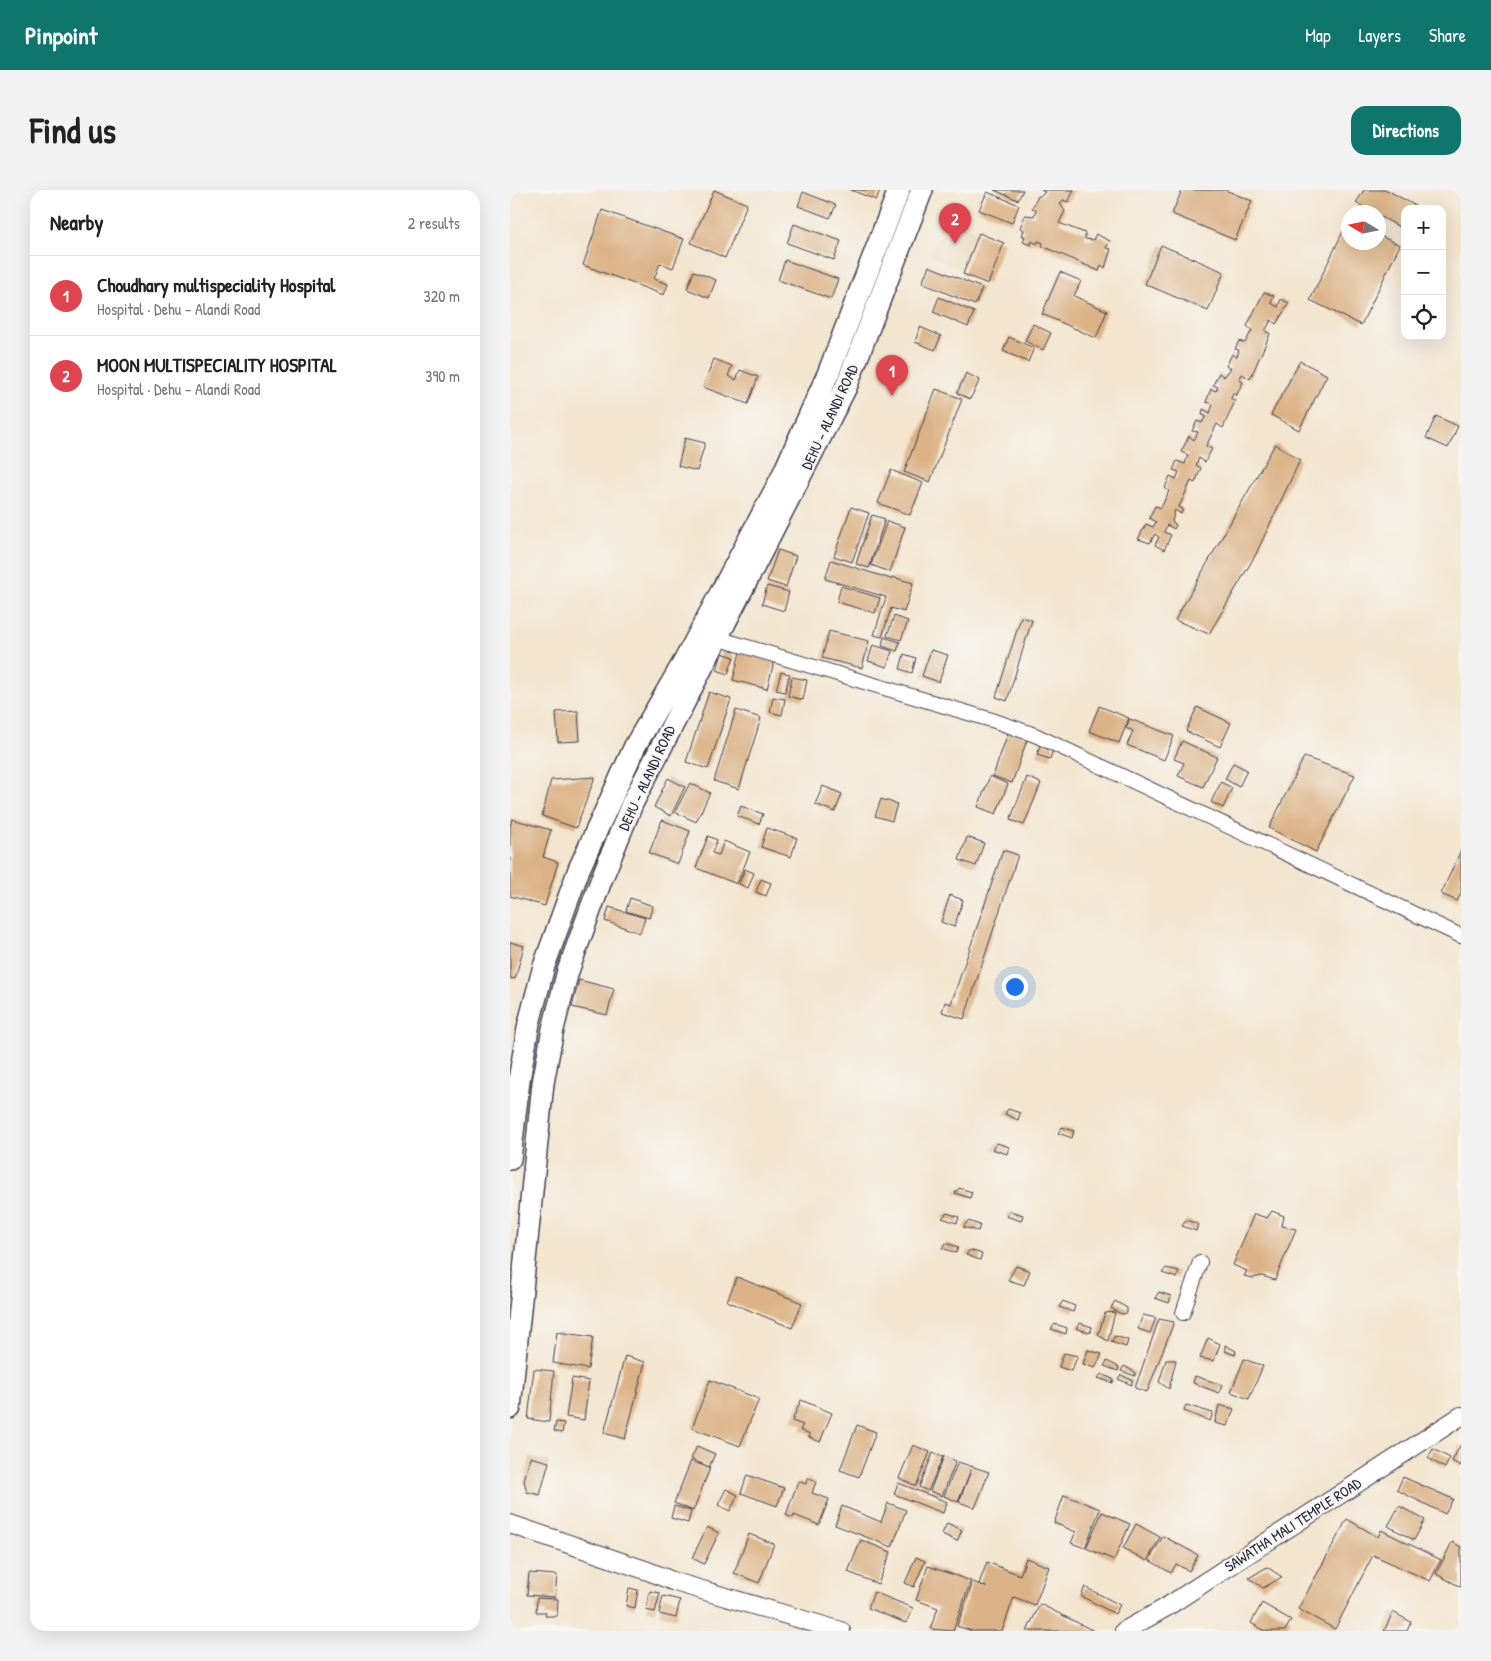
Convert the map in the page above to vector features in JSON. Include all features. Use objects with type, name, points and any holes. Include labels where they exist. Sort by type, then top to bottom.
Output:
[{"type":"main road","name":"DEHU - ALANDI ROAD","points":[[510,1159],[519,1080],[529,1023],[544,966],[579,869],[635,746],[685,660],[781,479],[828,374],[898,190]]},
{"type":"main road","name":"DEHU - ALANDI ROAD","points":[[510,1408],[543,1084],[553,1029],[568,971],[602,878],[632,804],[846,388],[922,190]]},
{"type":"street","points":[[717,638],[994,721],[1034,735],[1461,936]]},
{"type":"street","points":[[1183,1313],[1200,1262]]},
{"type":"street","name":"SAWATHA MALI TEMPLE ROAD","points":[[1124,1631],[1173,1602],[1461,1416]]},
{"type":"street","points":[[510,1524],[648,1571],[674,1582],[842,1631]]},
{"type":"shaded area","points":[[947,218],[979,232],[962,270],[930,255]]},
{"type":"building","points":[[714,190],[747,204],[725,258],[691,243]]},
{"type":"building","points":[[851,190],[880,190],[876,200]]},
{"type":"building","points":[[994,190],[1023,190],[1018,200]]},
{"type":"building","points":[[1041,190],[1074,190],[1068,202],[1063,200],[1060,204],[1065,211],[1059,223],[1085,233],[1085,239],[1093,240],[1096,234],[1110,241],[1106,248],[1111,249],[1105,268],[1101,265],[1099,271],[1042,246],[1043,243],[1038,241],[1037,244],[1032,241],[1031,245],[1023,242],[1024,230],[1020,228],[1025,215],[1034,216],[1036,210],[1032,208],[1038,196],[1045,192]]},
{"type":"building","points":[[1182,190],[1225,190],[1252,201],[1235,240],[1172,214]]},
{"type":"building","points":[[1364,190],[1387,190],[1414,205],[1401,205],[1401,228],[1386,219],[1386,205],[1360,205],[1356,203]]},
{"type":"building","points":[[803,192],[836,205],[830,218],[798,206]]},
{"type":"building","points":[[987,192],[1019,205],[1012,223],[979,210]]},
{"type":"building","points":[[602,210],[684,239],[673,268],[660,263],[654,279],[668,284],[664,295],[583,265]]},
{"type":"building","points":[[794,224],[841,241],[834,260],[787,243]]},
{"type":"building","points":[[979,233],[1004,243],[988,284],[963,274]]},
{"type":"building","points":[[1341,236],[1341,250],[1386,250],[1386,239],[1400,245],[1361,325],[1310,300]]},
{"type":"building","points":[[1161,245],[1224,272],[1208,311],[1145,284]]},
{"type":"building","points":[[785,260],[838,279],[831,299],[778,280]]},
{"type":"building","points":[[929,266],[982,288],[975,305],[922,283]]},
{"type":"building","points":[[694,271],[716,280],[709,298],[687,289]]},
{"type":"building","points":[[1060,272],[1081,281],[1074,296],[1107,311],[1096,338],[1042,314]]},
{"type":"building","points":[[1264,292],[1274,296],[1271,303],[1278,307],[1281,299],[1289,303],[1276,324],[1271,320],[1265,331],[1270,334],[1250,379],[1242,374],[1239,380],[1243,382],[1236,396],[1233,393],[1231,399],[1235,401],[1223,428],[1217,424],[1206,446],[1212,449],[1205,462],[1199,458],[1196,465],[1201,468],[1195,483],[1191,481],[1179,507],[1183,509],[1181,514],[1175,510],[1172,521],[1176,525],[1174,529],[1167,525],[1164,532],[1171,535],[1164,550],[1155,545],[1159,537],[1155,534],[1150,543],[1138,539],[1146,524],[1153,527],[1156,522],[1149,518],[1155,506],[1161,508],[1169,491],[1165,488],[1170,476],[1176,479],[1179,472],[1173,470],[1177,461],[1185,464],[1188,455],[1181,452],[1189,436],[1194,440],[1198,432],[1192,431],[1197,421],[1202,423],[1206,416],[1202,415],[1203,409],[1210,413],[1213,404],[1206,402],[1211,389],[1216,391],[1218,387],[1213,385],[1219,373],[1224,377],[1231,368],[1226,366],[1232,354],[1237,357],[1239,350],[1235,349],[1239,341],[1245,343],[1252,330],[1247,326]]},
{"type":"building","points":[[939,297],[974,312],[968,327],[933,312]]},
{"type":"building","points":[[1033,324],[1051,333],[1043,350],[1025,341]]},
{"type":"building","points":[[920,327],[941,336],[935,350],[915,342]]},
{"type":"building","points":[[1009,337],[1034,348],[1028,362],[1003,351]]},
{"type":"building","points":[[714,359],[732,366],[728,376],[736,380],[740,370],[758,377],[748,404],[703,387]]},
{"type":"building","points":[[1300,361],[1327,375],[1299,430],[1271,415]]},
{"type":"building","points":[[966,373],[980,380],[970,399],[957,393]]},
{"type":"building","points":[[936,389],[962,399],[930,482],[904,472]]},
{"type":"building","points":[[1436,416],[1458,426],[1448,448],[1426,438]]},
{"type":"building","points":[[685,438],[705,443],[697,471],[678,466]]},
{"type":"building","points":[[1275,444],[1300,460],[1256,554],[1209,634],[1175,620]]},
{"type":"building","points":[[891,470],[923,483],[910,515],[878,503]]},
{"type":"building","points":[[851,507],[869,513],[852,562],[834,556]]},
{"type":"building","points":[[872,515],[885,519],[869,568],[856,564]]},
{"type":"building","points":[[887,521],[905,527],[890,572],[871,565]]},
{"type":"building","points":[[778,550],[796,556],[786,587],[767,581]]},
{"type":"building","points":[[831,560],[891,579],[892,577],[913,583],[904,612],[891,608],[882,637],[874,635],[886,597],[825,579]]},
{"type":"building","points":[[767,586],[789,592],[784,611],[762,604]]},
{"type":"building","points":[[841,586],[880,598],[875,613],[837,602]]},
{"type":"building","points":[[894,616],[908,621],[901,640],[887,636]]},
{"type":"building","points":[[1021,617],[1032,620],[1007,701],[996,697]]},
{"type":"building","points":[[829,631],[869,641],[862,668],[822,658]]},
{"type":"building","points":[[884,637],[900,642],[897,651],[882,646]]},
{"type":"building","points":[[873,645],[892,651],[887,667],[868,661]]},
{"type":"building","points":[[931,650],[948,655],[939,682],[922,676]]},
{"type":"building","points":[[740,652],[774,662],[767,689],[733,680]]},
{"type":"building","points":[[722,653],[734,657],[728,674],[717,670]]},
{"type":"building","points":[[904,654],[916,658],[912,673],[900,669]]},
{"type":"building","points":[[781,672],[790,674],[785,692],[776,690]]},
{"type":"building","points":[[792,677],[807,680],[803,700],[788,696]]},
{"type":"building","points":[[709,692],[731,699],[708,769],[686,762]]},
{"type":"building","points":[[773,697],[785,699],[782,715],[770,712]]},
{"type":"building","points":[[1099,706],[1129,718],[1119,743],[1089,731]]},
{"type":"building","points":[[1197,707],[1231,723],[1220,747],[1186,731]]},
{"type":"building","points":[[736,710],[761,718],[739,789],[714,781]]},
{"type":"building","points":[[578,711],[580,741],[558,742],[556,712]]},
{"type":"building","points":[[1130,719],[1174,736],[1164,760],[1127,745],[1133,731],[1126,728]]},
{"type":"building","points":[[1009,730],[1028,737],[1012,783],[993,776]]},
{"type":"building","points":[[1182,741],[1217,757],[1203,787],[1178,776],[1184,763],[1174,759]]},
{"type":"building","points":[[1041,742],[1054,746],[1050,759],[1037,755]]},
{"type":"building","points":[[1304,757],[1355,775],[1316,852],[1269,828]]},
{"type":"building","points":[[1233,763],[1247,770],[1239,787],[1225,779]]},
{"type":"building","points":[[990,776],[1008,784],[996,814],[978,807]]},
{"type":"building","points":[[595,777],[576,828],[542,816],[551,780]]},
{"type":"building","points":[[1027,777],[1041,783],[1024,825],[1010,820]]},
{"type":"building","points":[[668,778],[685,787],[671,816],[654,807]]},
{"type":"building","points":[[1221,782],[1232,788],[1223,808],[1211,802]]},
{"type":"building","points":[[690,783],[710,793],[696,822],[675,812]]},
{"type":"building","points":[[823,786],[842,794],[835,812],[815,804]]},
{"type":"building","points":[[881,799],[897,804],[892,821],[875,816]]},
{"type":"building","points":[[741,806],[763,814],[759,824],[737,816]]},
{"type":"building","points":[[512,819],[551,830],[543,857],[558,862],[545,906],[510,896],[510,826]]},
{"type":"building","points":[[662,820],[690,831],[678,864],[649,853]]},
{"type":"building","points":[[767,828],[797,838],[791,857],[761,847]]},
{"type":"building","points":[[708,836],[717,840],[712,853],[719,855],[724,841],[750,852],[737,884],[696,868]]},
{"type":"building","points":[[967,837],[984,843],[976,866],[959,860]]},
{"type":"building","points":[[1003,850],[1018,855],[964,1019],[942,1012],[945,1002],[951,1004]]},
{"type":"building","points":[[1461,850],[1461,893],[1457,901],[1441,894]]},
{"type":"building","points":[[745,869],[754,873],[748,888],[739,884]]},
{"type":"building","points":[[761,879],[771,883],[766,896],[756,892]]},
{"type":"building","points":[[950,895],[963,900],[954,927],[941,922]]},
{"type":"building","points":[[630,898],[653,906],[649,918],[626,911]]},
{"type":"building","points":[[609,907],[645,918],[640,933],[605,921]]},
{"type":"building","points":[[510,942],[524,946],[515,979],[510,978]]},
{"type":"building","points":[[579,980],[614,989],[607,1015],[572,1007]]},
{"type":"building","points":[[1008,1109],[1020,1113],[1018,1120],[1005,1114]]},
{"type":"building","points":[[1062,1127],[1074,1131],[1072,1138],[1058,1133]]},
{"type":"building","points":[[997,1143],[1009,1147],[1007,1154],[992,1149]]},
{"type":"building","points":[[959,1188],[972,1192],[970,1198],[955,1193]]},
{"type":"building","points":[[1010,1211],[1023,1215],[1021,1221],[1006,1216]]},
{"type":"building","points":[[1272,1211],[1284,1216],[1282,1226],[1296,1229],[1275,1280],[1262,1276],[1253,1278],[1244,1276],[1247,1271],[1233,1265],[1254,1214],[1267,1218]]},
{"type":"building","points":[[947,1213],[959,1217],[957,1223],[942,1218]]},
{"type":"building","points":[[1186,1220],[1198,1224],[1196,1231],[1182,1226]]},
{"type":"building","points":[[968,1221],[980,1225],[978,1231],[963,1227]]},
{"type":"building","points":[[946,1243],[958,1247],[956,1253],[942,1248]]},
{"type":"building","points":[[970,1250],[982,1254],[980,1260],[966,1255]]},
{"type":"building","points":[[1016,1266],[1030,1271],[1024,1285],[1008,1280]]},
{"type":"building","points":[[1166,1268],[1179,1271],[1177,1278],[1162,1273]]},
{"type":"building","points":[[737,1277],[802,1303],[792,1328],[727,1301]]},
{"type":"building","points":[[1159,1292],[1171,1296],[1169,1303],[1155,1298]]},
{"type":"building","points":[[1063,1301],[1075,1306],[1073,1312],[1059,1307]]},
{"type":"building","points":[[1115,1301],[1127,1308],[1127,1313],[1121,1314],[1111,1308]]},
{"type":"building","points":[[1115,1312],[1108,1341],[1098,1335],[1105,1313]]},
{"type":"building","points":[[1143,1315],[1156,1318],[1150,1333],[1138,1329]]},
{"type":"building","points":[[1159,1319],[1174,1322],[1147,1392],[1135,1388]]},
{"type":"building","points":[[1080,1323],[1092,1327],[1090,1333],[1076,1328]]},
{"type":"building","points":[[1055,1324],[1067,1328],[1066,1334],[1051,1329]]},
{"type":"building","points":[[557,1332],[593,1337],[588,1369],[553,1363]]},
{"type":"building","points":[[1115,1336],[1128,1340],[1126,1347],[1111,1342]]},
{"type":"building","points":[[1208,1338],[1220,1344],[1214,1361],[1200,1358]]},
{"type":"building","points":[[1225,1345],[1236,1351],[1235,1355],[1225,1351]]},
{"type":"building","points":[[1088,1350],[1102,1354],[1095,1368],[1083,1364]]},
{"type":"building","points":[[1064,1353],[1078,1356],[1071,1371],[1059,1367]]},
{"type":"building","points":[[625,1356],[645,1362],[625,1439],[604,1433]]},
{"type":"building","points":[[1244,1359],[1263,1366],[1249,1399],[1231,1392]]},
{"type":"building","points":[[1166,1360],[1176,1360],[1169,1389],[1159,1382]]},
{"type":"building","points":[[1107,1361],[1119,1367],[1118,1371],[1104,1366]]},
{"type":"building","points":[[1124,1366],[1135,1372],[1135,1376],[1121,1371]]},
{"type":"building","points":[[534,1369],[554,1371],[549,1422],[528,1419]]},
{"type":"building","points":[[1101,1374],[1113,1379],[1113,1383],[1098,1378]]},
{"type":"building","points":[[1121,1375],[1132,1380],[1132,1385],[1118,1379]]},
{"type":"building","points":[[1195,1376],[1222,1385],[1219,1393],[1193,1383]]},
{"type":"building","points":[[572,1378],[589,1381],[584,1420],[566,1417]]},
{"type":"building","points":[[710,1380],[759,1399],[740,1446],[692,1428]]},
{"type":"building","points":[[801,1400],[832,1413],[820,1442],[809,1437],[810,1434],[800,1430],[803,1425],[792,1421]]},
{"type":"building","points":[[1186,1405],[1213,1413],[1210,1421],[1184,1411]]},
{"type":"building","points":[[1219,1405],[1234,1409],[1227,1426],[1215,1423]]},
{"type":"building","points":[[556,1422],[564,1423],[562,1433],[554,1431]]},
{"type":"building","points":[[857,1425],[876,1432],[859,1477],[840,1470]]},
{"type":"building","points":[[1461,1444],[1461,1466],[1452,1461]]},
{"type":"building","points":[[913,1445],[930,1452],[916,1486],[899,1478]]},
{"type":"building","points":[[697,1446],[715,1454],[709,1467],[691,1459]]},
{"type":"building","points":[[1433,1449],[1450,1458],[1445,1468],[1428,1458]]},
{"type":"building","points":[[933,1453],[943,1457],[928,1491],[919,1487]]},
{"type":"building","points":[[944,1456],[956,1461],[942,1496],[930,1491]]},
{"type":"building","points":[[530,1457],[549,1462],[540,1495],[527,1492],[524,1481]]},
{"type":"building","points":[[691,1461],[710,1468],[693,1511],[674,1503]]},
{"type":"building","points":[[958,1462],[989,1472],[975,1508],[959,1502],[971,1470],[958,1502],[944,1496]]},
{"type":"building","points":[[747,1475],[784,1488],[777,1506],[741,1493]]},
{"type":"building","points":[[1403,1477],[1453,1499],[1445,1514],[1397,1490]]},
{"type":"building","points":[[807,1478],[816,1482],[812,1493],[829,1499],[819,1525],[794,1515],[793,1518],[786,1515],[798,1481],[806,1484]]},
{"type":"building","points":[[898,1483],[947,1502],[943,1513],[894,1494]]},
{"type":"building","points":[[726,1489],[738,1495],[730,1511],[718,1505]]},
{"type":"building","points":[[1064,1495],[1100,1509],[1085,1548],[1071,1543],[1076,1532],[1054,1523]]},
{"type":"building","points":[[888,1503],[906,1510],[892,1547],[835,1525],[842,1506],[881,1522]]},
{"type":"building","points":[[674,1506],[691,1511],[688,1523],[671,1518]]},
{"type":"building","points":[[1399,1506],[1425,1520],[1414,1540],[1388,1526]]},
{"type":"building","points":[[1102,1512],[1130,1524],[1114,1560],[1086,1548]]},
{"type":"building","points":[[1347,1519],[1378,1537],[1381,1530],[1441,1560],[1430,1581],[1373,1555],[1335,1629],[1298,1609]]},
{"type":"building","points":[[947,1523],[962,1530],[957,1541],[942,1534]]},
{"type":"building","points":[[1136,1524],[1160,1537],[1147,1561],[1123,1548]]},
{"type":"building","points":[[707,1527],[719,1533],[704,1564],[692,1558]]},
{"type":"building","points":[[749,1534],[774,1544],[759,1583],[734,1573]]},
{"type":"building","points":[[1163,1536],[1198,1555],[1189,1571],[1176,1564],[1171,1573],[1149,1560]]},
{"type":"building","points":[[861,1540],[891,1552],[878,1584],[848,1572]]},
{"type":"building","points":[[1452,1542],[1461,1547],[1461,1587],[1436,1574]]},
{"type":"building","points":[[916,1557],[925,1561],[914,1587],[905,1583]]},
{"type":"building","points":[[1026,1558],[1049,1567],[1035,1605],[1014,1597],[1002,1631],[972,1631],[957,1626],[973,1582],[986,1587],[979,1584],[987,1562],[1020,1575]]},
{"type":"building","points":[[928,1566],[971,1581],[953,1631],[930,1629],[938,1608],[916,1600]]},
{"type":"building","points":[[1267,1567],[1282,1577],[1263,1588],[1249,1578]]},
{"type":"building","points":[[529,1573],[557,1575],[555,1597],[527,1595]]},
{"type":"building","points":[[1085,1587],[1120,1605],[1115,1614],[1081,1596]]},
{"type":"building","points":[[629,1588],[638,1590],[635,1608],[626,1606]]},
{"type":"building","points":[[650,1591],[660,1593],[655,1612],[646,1610]]},
{"type":"building","points":[[874,1592],[913,1608],[906,1623],[868,1608]]},
{"type":"building","points":[[663,1596],[680,1600],[676,1618],[659,1614]]},
{"type":"building","points":[[537,1598],[558,1599],[557,1616],[545,1616],[546,1612],[536,1612]]},
{"type":"building","points":[[1262,1603],[1291,1620],[1285,1631],[1265,1631],[1251,1623]]},
{"type":"building","points":[[1040,1604],[1094,1631],[1027,1631]]},
{"type":"building","points":[[1393,1612],[1411,1622],[1407,1631],[1384,1631]]},
{"type":"place","name":"MOON MULTISPECIALITY HOSPITAL","points":[[955,244]]},
{"type":"place","name":"Choudhary multispeciality Hospital","points":[[892,396]]}]
